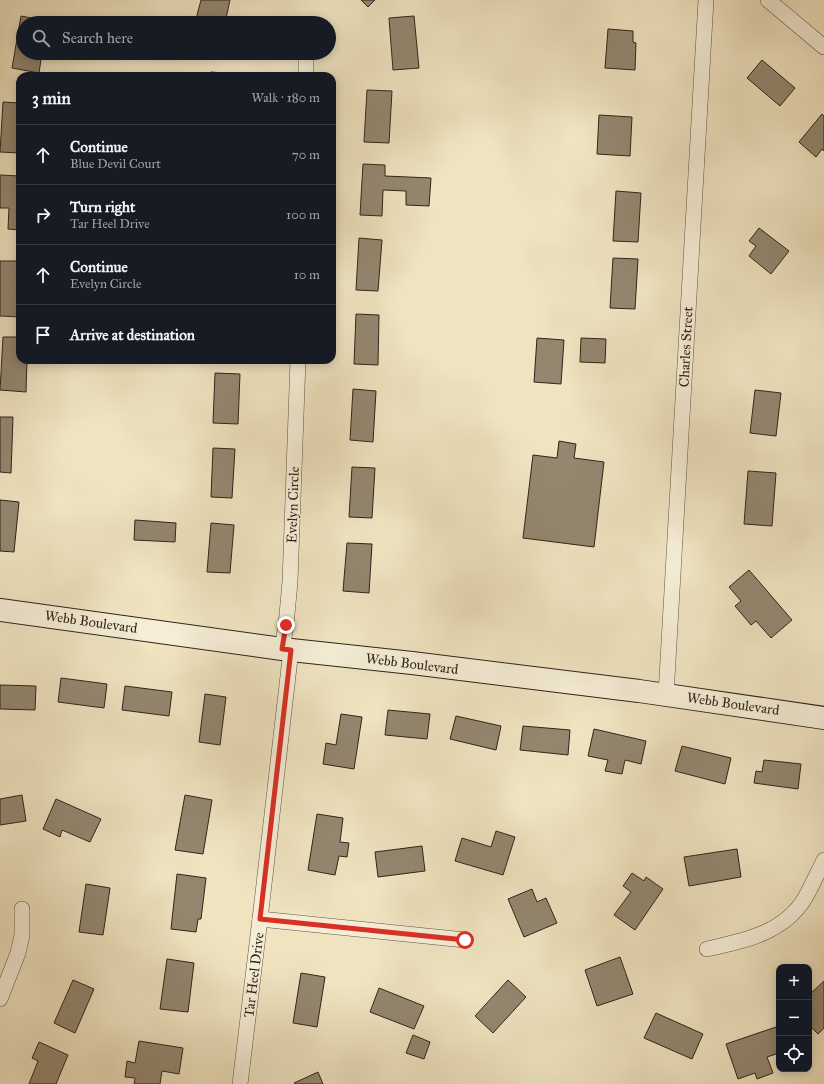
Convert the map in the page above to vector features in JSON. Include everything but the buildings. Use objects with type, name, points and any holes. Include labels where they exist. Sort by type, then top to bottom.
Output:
[{"type":"street","name":"Charles Street","points":[[666,695],[706,0]]},
{"type":"street","points":[[768,0],[824,47]]},
{"type":"street","points":[[306,60],[306,72]]},
{"type":"street","name":"Evelyn Circle","points":[[286,650],[298,364]]},
{"type":"street","name":"Webb Boulevard","points":[[0,610],[286,650],[412,663],[666,695],[824,718]]},
{"type":"street","name":"Tar Heel Drive","points":[[240,1084],[260,919],[286,650]]},
{"type":"street","points":[[708,949],[749,939],[763,934],[781,923],[794,912],[804,898],[824,860]]},
{"type":"street","points":[[0,999],[18,953],[22,935],[22,909]]},
{"type":"street","points":[[260,919],[465,940]]},
{"type":"route","points":[[286,625],[282,649],[291,650],[260,919],[465,940]]}]
